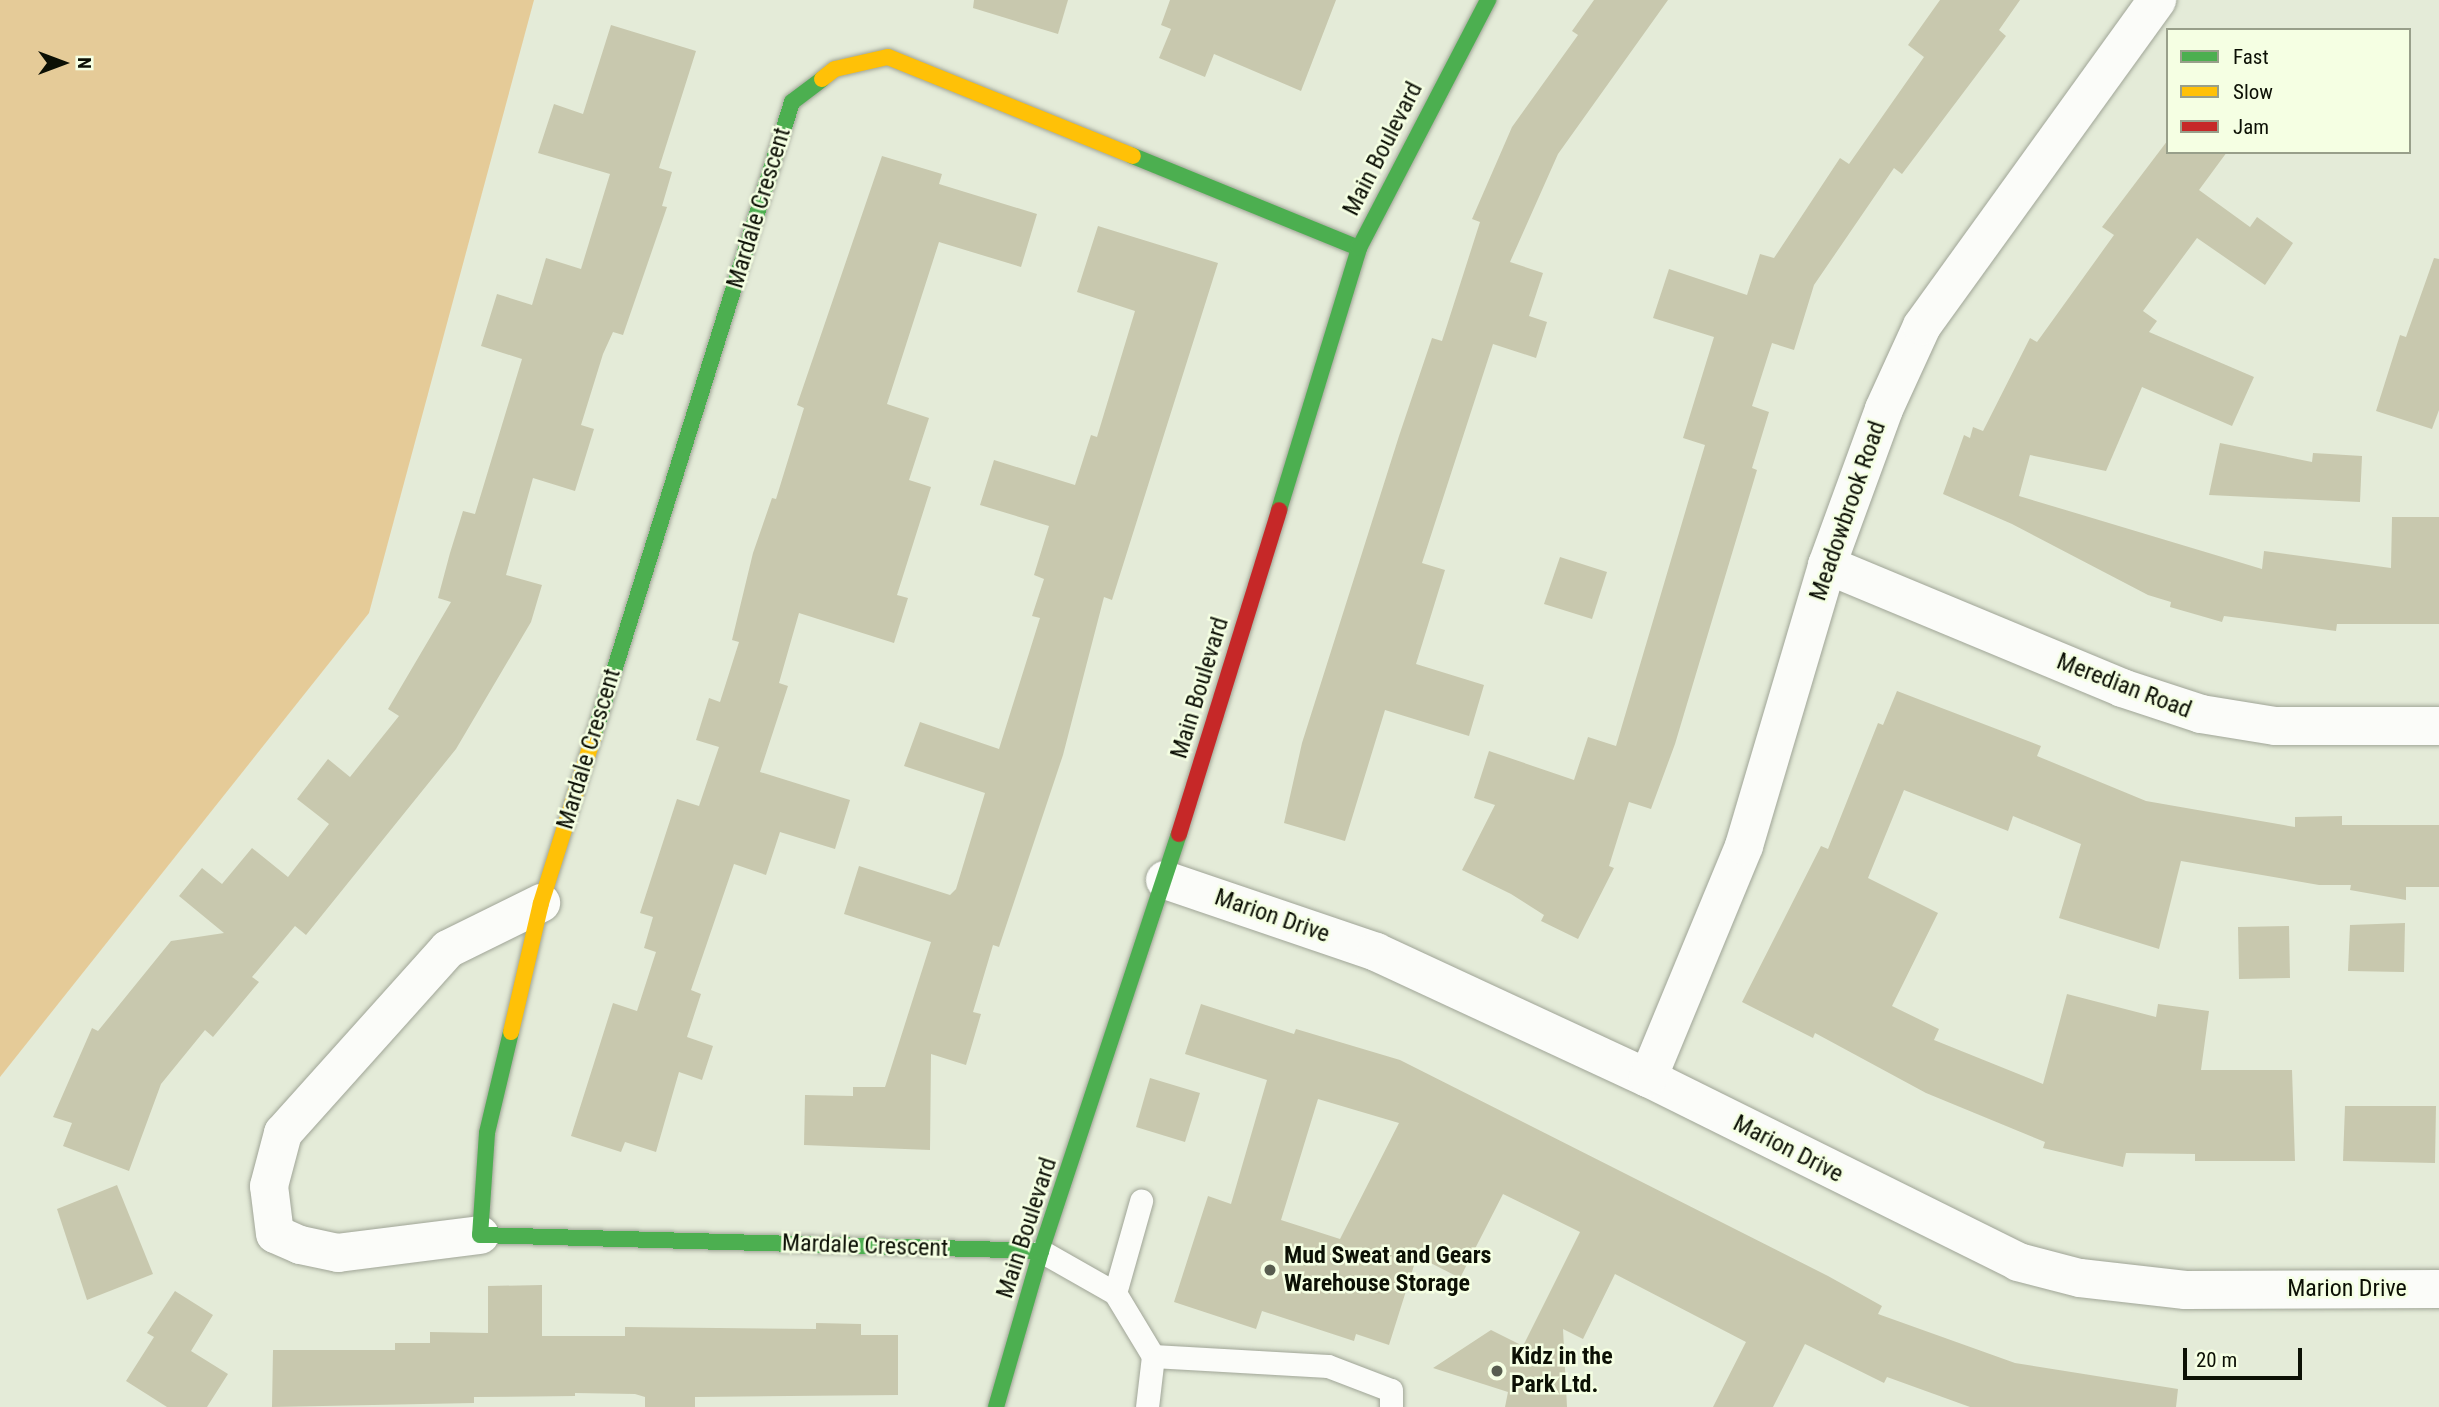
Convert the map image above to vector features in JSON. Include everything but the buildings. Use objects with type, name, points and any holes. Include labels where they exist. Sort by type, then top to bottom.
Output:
[{"type":"street","name":"Main Boulevard","points":[[996,1407],[1041,1251],[1165,880],[1359,248],[1488,0]]},
{"type":"street","name":"Meadowbrook Road","points":[[1648,1078],[1744,846],[1827,565],[1884,409],[1922,326],[2157,0]]},
{"type":"street","name":"Mardale Crescent","points":[[480,1235],[487,1133],[541,903],[792,102],[835,69],[888,57],[1359,248]]},
{"type":"street","name":"Meredian Road","points":[[1827,565],[2122,688],[2201,714],[2275,726],[2439,726]]},
{"type":"street","name":"Marion Drive","points":[[1165,880],[1376,952],[1648,1078],[2018,1262],[2080,1278],[2185,1290],[2439,1289]]},
{"type":"street","name":"Mardale Crescent","points":[[541,903],[448,949],[283,1133],[269,1186],[275,1234],[300,1245],[338,1252],[480,1235],[1041,1251]]},
{"type":"lane","points":[[1115,1293],[1141,1201]]},
{"type":"lane","points":[[1041,1251],[1115,1293],[1153,1356],[1147,1407]]},
{"type":"lane","points":[[1153,1356],[1328,1366],[1391,1390],[1391,1407]]},
{"type":"shaded area","points":[[0,0],[534,0],[369,613],[0,1077]]},
{"type":"traffic: fast","points":[[1279,510],[1359,248],[1488,0]]},
{"type":"traffic: fast","points":[[594,735],[792,102],[822,79]]},
{"type":"traffic: fast","points":[[1133,156],[1359,248]]},
{"type":"traffic: fast","points":[[996,1407],[1041,1251],[1179,834]]},
{"type":"traffic: fast","points":[[511,1032],[487,1133],[480,1235],[1041,1251]]},
{"type":"traffic: slow","points":[[822,79],[835,69],[888,57],[1133,156]]},
{"type":"traffic: slow","points":[[511,1032],[541,903],[594,735]]},
{"type":"traffic: jam","points":[[1179,834],[1279,510]]},
{"type":"place","name":"Mud Sweat and Gears Warehouse Storage","points":[[1270,1270]]},
{"type":"place","name":"Kidz in the Park Ltd.","points":[[1497,1371]]}]
